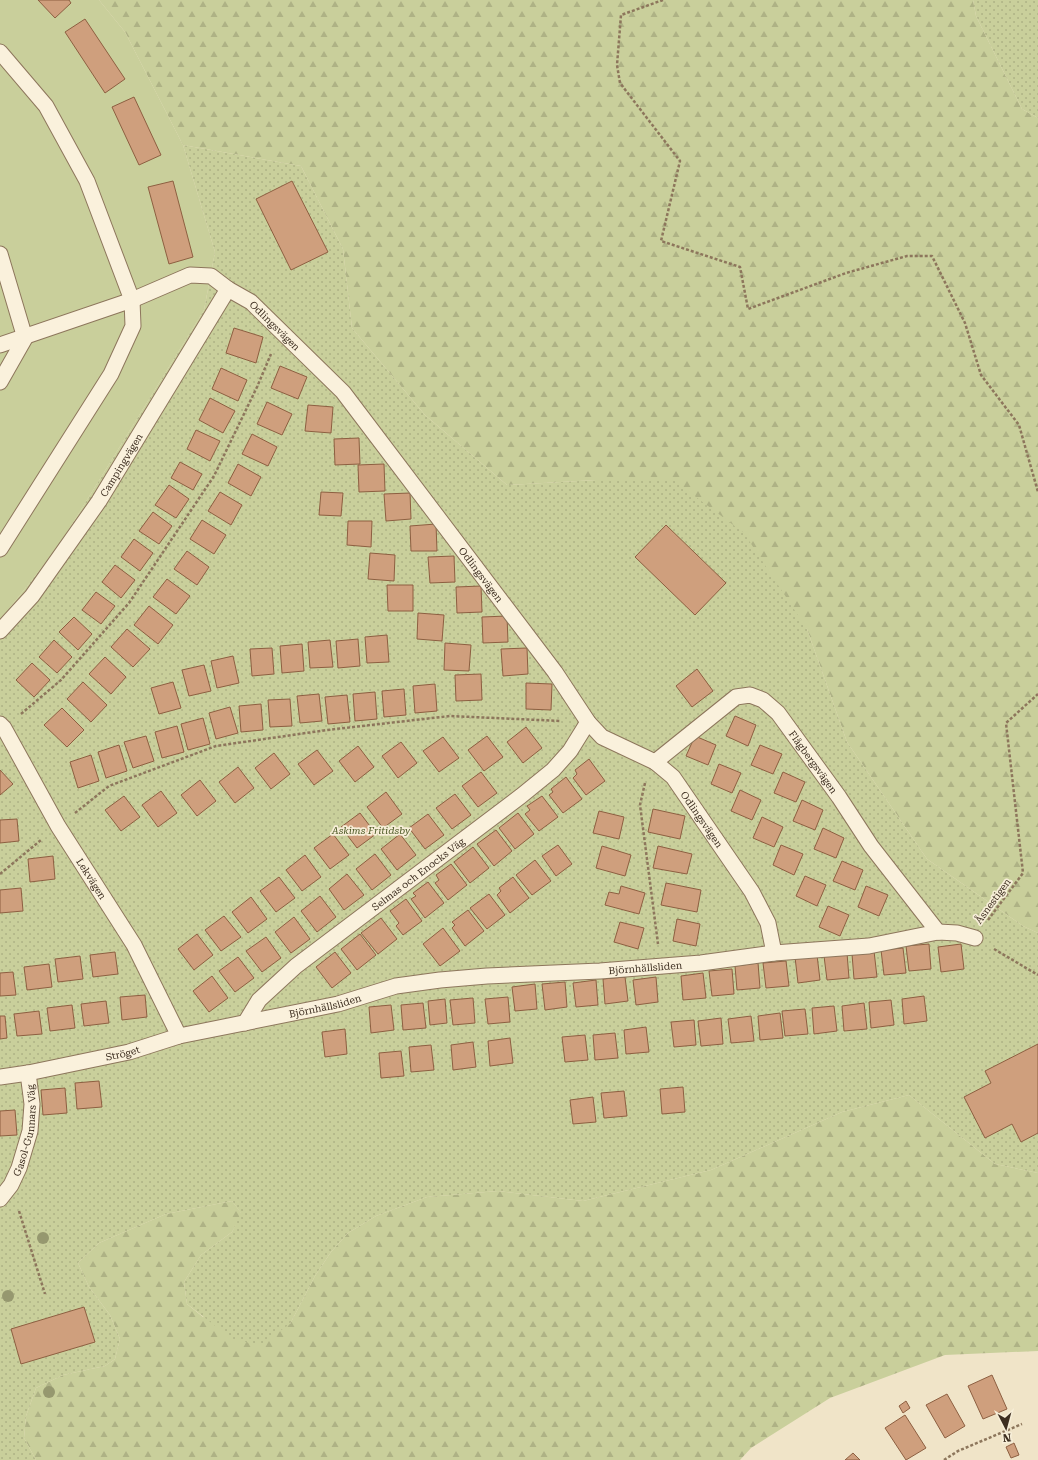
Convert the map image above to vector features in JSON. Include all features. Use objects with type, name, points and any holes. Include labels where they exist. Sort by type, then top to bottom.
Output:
[{"type":"lane","points":[[0,52],[46,106],[76,160],[86,181],[132,300],[133,326],[111,374],[0,549]]},
{"type":"lane","points":[[0,254],[25,338],[0,382]]},
{"type":"lane","name":"Odlingsvägen","points":[[0,346],[132,300],[190,275],[211,276],[228,289],[251,302],[342,392],[555,672],[588,722],[602,737],[655,762],[673,777],[752,892],[768,923],[774,953]]},
{"type":"lane","name":"Campingvägen","points":[[0,631],[32,596],[99,501],[228,289]]},
{"type":"lane","name":"Flågbergsvägen","points":[[655,762],[736,697],[750,695],[763,700],[778,713],[839,797],[872,846],[938,932]]},
{"type":"lane","name":"Selmas och Enocks Väg","points":[[244,1023],[259,1000],[296,966],[521,796],[553,770],[570,751],[588,722]]},
{"type":"lane","name":"Lekvägen","points":[[2,726],[58,826],[134,945],[179,1036]]},
{"type":"lane","name":"Björnhällsliden","points":[[244,1023],[338,1004],[396,986],[440,980],[487,976],[600,971],[701,963],[774,953],[869,946],[938,932],[958,933],[975,938]]},
{"type":"lane","name":"Ströget","points":[[0,1076],[28,1073],[129,1052],[179,1036],[244,1023]]},
{"type":"lane","name":"Gasol-Gunnars Väg","points":[[0,1200],[11,1185],[19,1168],[30,1131],[32,1104],[28,1073]]},
{"type":"path","points":[[663,0],[621,15],[617,65],[620,84],[680,161],[660,241],[740,267],[748,308],[846,273],[907,256],[932,256],[965,323],[981,375],[1019,425],[1038,492]]},
{"type":"path","points":[[2,726],[61,680],[129,603],[214,476],[257,388],[281,331]]},
{"type":"path","name":"Åsnestigen","points":[[975,938],[1023,873],[1006,723],[1038,694]]},
{"type":"path","points":[[0,874],[109,786],[216,746],[326,730],[450,716],[588,722]]},
{"type":"path","points":[[655,762],[647,773],[640,805],[661,966]]},
{"type":"path","points":[[975,938],[1038,975]]},
{"type":"path","name":"Gasol-Gunnars Väg","points":[[11,1185],[45,1294]]},
{"type":"path","points":[[944,1460],[958,1451],[1022,1424]]},
{"type":"green space","points":[[0,0],[99,0],[125,32],[183,145],[215,252],[204,310],[58,547],[0,620]]},
{"type":"green space","points":[[99,0],[973,0],[976,16],[1022,109],[1038,118],[1038,933],[1023,926],[927,859],[847,742],[807,629],[596,480],[507,485],[425,415],[352,328],[343,249],[301,166],[183,145],[125,32]]},
{"type":"green space","points":[[973,0],[1038,0],[1038,118],[1022,109],[976,16]]},
{"type":"green space","name":"Askims Fritidsby","points":[[183,145],[301,166],[343,249],[352,328],[425,415],[507,485],[596,480],[672,479],[744,533],[807,629],[847,742],[927,859],[1023,926],[1038,933],[1038,1173],[995,1164],[909,1095],[842,1112],[711,1170],[583,1201],[498,1191],[427,1197],[376,1216],[348,1233],[331,1252],[315,1276],[290,1324],[260,1345],[232,1339],[187,1304],[184,1282],[201,1255],[232,1232],[241,1213],[232,1201],[166,1214],[99,1243],[78,1263],[89,1287],[110,1315],[120,1339],[115,1359],[105,1366],[63,1375],[36,1388],[26,1416],[24,1438],[36,1460],[0,1460],[0,620],[58,547],[204,310],[215,252]]},
{"type":"green space","points":[[909,1095],[995,1164],[1038,1173],[1038,1351],[945,1355],[830,1398],[751,1448],[740,1460],[36,1460],[24,1438],[26,1416],[36,1388],[63,1375],[105,1366],[115,1359],[120,1339],[110,1315],[89,1287],[78,1263],[99,1243],[166,1214],[232,1201],[242,1214],[232,1232],[201,1255],[184,1282],[187,1304],[203,1317],[290,1324],[315,1276],[331,1252],[348,1233],[376,1216],[427,1197],[498,1191],[583,1201],[711,1170],[842,1112]]},
{"type":"building","points":[[38,0],[69,0],[71,3],[55,18]]},
{"type":"building","points":[[85,19],[125,79],[105,93],[65,32]]},
{"type":"building","points":[[134,97],[161,155],[139,165],[112,107]]},
{"type":"building","points":[[173,181],[193,257],[169,264],[148,187]]},
{"type":"building","points":[[292,181],[328,252],[291,270],[256,199]]},
{"type":"building","points":[[234,328],[263,337],[256,363],[226,353]]},
{"type":"building","points":[[280,366],[307,377],[298,399],[271,388]]},
{"type":"building","points":[[221,368],[247,380],[238,401],[212,389]]},
{"type":"building","points":[[210,398],[235,411],[223,433],[199,420]]},
{"type":"building","points":[[267,402],[292,414],[282,435],[257,424]]},
{"type":"building","points":[[308,405],[333,407],[331,433],[305,431]]},
{"type":"building","points":[[196,430],[220,441],[210,461],[187,449]]},
{"type":"building","points":[[252,434],[277,447],[268,466],[242,454]]},
{"type":"building","points":[[359,438],[360,464],[335,465],[334,439]]},
{"type":"building","points":[[180,462],[202,474],[193,490],[171,478]]},
{"type":"building","points":[[238,464],[261,477],[251,496],[228,483]]},
{"type":"building","points":[[384,464],[385,491],[359,492],[358,465]]},
{"type":"building","points":[[169,485],[189,499],[176,518],[155,505]]},
{"type":"building","points":[[220,492],[242,505],[231,525],[208,511]]},
{"type":"building","points":[[321,492],[343,493],[341,516],[319,515]]},
{"type":"building","points":[[410,493],[411,519],[386,521],[384,494]]},
{"type":"building","points":[[153,512],[172,526],[159,544],[139,531]]},
{"type":"building","points":[[202,520],[226,535],[214,554],[190,539]]},
{"type":"building","points":[[348,521],[372,521],[371,547],[347,545]]},
{"type":"building","points":[[436,524],[437,551],[411,551],[410,526]]},
{"type":"building","points":[[666,525],[726,583],[695,615],[635,557]]},
{"type":"building","points":[[134,539],[153,553],[140,571],[121,557]]},
{"type":"building","points":[[187,551],[209,567],[197,585],[174,569]]},
{"type":"building","points":[[370,553],[395,555],[394,581],[368,579]]},
{"type":"building","points":[[454,556],[455,582],[430,583],[428,557]]},
{"type":"building","points":[[115,565],[135,580],[121,598],[102,582]]},
{"type":"building","points":[[167,579],[190,596],[176,614],[153,597]]},
{"type":"building","points":[[387,585],[413,585],[413,611],[388,611]]},
{"type":"building","points":[[481,586],[482,612],[457,613],[456,587]]},
{"type":"building","points":[[96,592],[115,606],[101,624],[82,610]]},
{"type":"building","points":[[149,606],[173,625],[158,644],[134,625]]},
{"type":"building","points":[[418,613],[444,615],[442,641],[417,639]]},
{"type":"building","points":[[507,616],[508,642],[483,643],[482,617]]},
{"type":"building","points":[[74,617],[92,634],[78,650],[59,632]]},
{"type":"building","points":[[127,629],[150,649],[133,667],[111,647]]},
{"type":"building","points":[[387,635],[389,662],[367,663],[365,637]]},
{"type":"building","points":[[358,639],[360,666],[338,668],[336,641]]},
{"type":"building","points":[[54,640],[72,657],[57,673],[39,657]]},
{"type":"building","points":[[330,640],[333,667],[310,668],[308,642]]},
{"type":"building","points":[[445,643],[471,645],[469,671],[444,670]]},
{"type":"building","points":[[302,644],[304,671],[282,673],[280,646]]},
{"type":"building","points":[[272,648],[274,674],[252,676],[250,649]]},
{"type":"building","points":[[527,648],[528,674],[503,676],[501,649]]},
{"type":"building","points":[[233,656],[239,683],[217,688],[211,661]]},
{"type":"building","points":[[105,657],[126,677],[111,694],[89,674]]},
{"type":"building","points":[[32,663],[50,680],[34,697],[16,680]]},
{"type":"building","points":[[204,665],[211,691],[189,696],[182,670]]},
{"type":"building","points":[[697,669],[713,691],[692,707],[676,686]]},
{"type":"building","points":[[481,674],[482,700],[456,701],[455,675]]},
{"type":"building","points":[[83,682],[107,705],[91,722],[67,699]]},
{"type":"building","points":[[173,682],[181,708],[159,714],[151,688]]},
{"type":"building","points":[[526,683],[552,684],[551,710],[526,709]]},
{"type":"building","points":[[435,684],[437,711],[415,713],[413,686]]},
{"type":"building","points":[[404,689],[406,715],[384,717],[382,691]]},
{"type":"building","points":[[375,692],[377,719],[355,721],[353,694]]},
{"type":"building","points":[[319,694],[322,721],[300,723],[297,696]]},
{"type":"building","points":[[347,695],[350,722],[328,724],[325,697]]},
{"type":"building","points":[[290,699],[292,726],[270,727],[268,700]]},
{"type":"building","points":[[261,704],[263,730],[241,732],[239,706]]},
{"type":"building","points":[[230,707],[238,733],[216,739],[209,713]]},
{"type":"building","points":[[62,708],[84,730],[67,747],[44,725]]},
{"type":"building","points":[[735,716],[756,725],[748,746],[726,736]]},
{"type":"building","points":[[203,718],[210,744],[188,750],[181,724]]},
{"type":"building","points":[[177,726],[184,752],[162,758],[155,732]]},
{"type":"building","points":[[526,727],[542,748],[523,763],[507,742]]},
{"type":"building","points":[[146,736],[154,761],[133,768],[124,742]]},
{"type":"building","points":[[487,736],[503,757],[484,771],[468,750]]},
{"type":"building","points":[[695,736],[716,745],[708,765],[686,756]]},
{"type":"building","points":[[443,737],[459,758],[439,772],[423,751]]},
{"type":"building","points":[[401,742],[417,763],[398,778],[382,756]]},
{"type":"building","points":[[119,745],[127,771],[106,778],[98,752]]},
{"type":"building","points":[[760,745],[782,754],[773,774],[751,765]]},
{"type":"building","points":[[358,746],[374,767],[355,782],[339,761]]},
{"type":"building","points":[[317,750],[333,771],[314,785],[298,764]]},
{"type":"building","points":[[274,753],[290,774],[271,789],[255,768]]},
{"type":"building","points":[[91,755],[99,781],[78,788],[70,762]]},
{"type":"building","points":[[589,759],[605,781],[586,795],[573,778],[577,774],[575,770]]},
{"type":"building","points":[[719,764],[741,773],[732,793],[711,784]]},
{"type":"building","points":[[238,767],[254,788],[235,803],[219,782]]},
{"type":"building","points":[[0,770],[13,784],[0,795]]},
{"type":"building","points":[[481,772],[497,793],[478,807],[462,786]]},
{"type":"building","points":[[783,772],[805,782],[796,802],[774,793]]},
{"type":"building","points":[[566,777],[582,799],[563,813],[549,795],[553,792],[551,789]]},
{"type":"building","points":[[200,780],[216,801],[197,816],[181,795]]},
{"type":"building","points":[[740,790],[761,800],[752,820],[731,811]]},
{"type":"building","points":[[161,791],[177,813],[158,827],[142,805]]},
{"type":"building","points":[[386,792],[402,814],[383,828],[367,807]]},
{"type":"building","points":[[455,794],[471,815],[452,829],[436,808]]},
{"type":"building","points":[[124,796],[140,817],[121,831],[105,810]]},
{"type":"building","points":[[542,796],[558,817],[539,831],[525,814],[530,810],[527,806]]},
{"type":"building","points":[[802,800],[823,810],[815,830],[793,821]]},
{"type":"building","points":[[653,809],[685,816],[680,839],[648,832]]},
{"type":"building","points":[[599,811],[624,817],[619,839],[593,833]]},
{"type":"building","points":[[360,813],[376,834],[357,848],[341,827]]},
{"type":"building","points":[[518,813],[534,834],[515,849],[499,828]]},
{"type":"building","points":[[428,814],[444,835],[425,849],[409,828]]},
{"type":"building","points":[[762,817],[783,827],[774,847],[753,838]]},
{"type":"building","points":[[17,819],[19,841],[0,843],[0,820]]},
{"type":"building","points":[[823,828],[844,838],[836,858],[814,849]]},
{"type":"building","points":[[496,830],[512,851],[494,866],[477,844]]},
{"type":"building","points":[[333,834],[349,855],[330,869],[314,848]]},
{"type":"building","points":[[400,834],[416,855],[397,870],[381,849]]},
{"type":"building","points":[[558,845],[572,864],[556,876],[542,856]]},
{"type":"building","points":[[781,845],[803,854],[794,875],[773,865]]},
{"type":"building","points":[[602,846],[631,855],[625,876],[596,868]]},
{"type":"building","points":[[658,846],[692,854],[687,874],[653,868]]},
{"type":"building","points":[[473,847],[489,868],[470,883],[454,862]]},
{"type":"building","points":[[375,854],[391,875],[372,890],[356,869]]},
{"type":"building","points":[[305,855],[321,877],[302,891],[286,870]]},
{"type":"building","points":[[53,856],[55,879],[30,882],[28,859]]},
{"type":"building","points":[[535,860],[551,881],[532,895],[516,875]]},
{"type":"building","points":[[842,861],[863,870],[855,890],[833,881]]},
{"type":"building","points":[[451,864],[467,885],[448,900],[435,883],[439,880],[436,875]]},
{"type":"building","points":[[347,874],[364,895],[344,910],[329,889]]},
{"type":"building","points":[[805,876],[826,885],[817,906],[796,896]]},
{"type":"building","points":[[279,877],[295,898],[276,912],[260,891]]},
{"type":"building","points":[[513,877],[529,898],[510,913],[497,895],[501,891],[499,888]]},
{"type":"building","points":[[428,882],[444,903],[425,918],[411,899],[416,896],[413,893]]},
{"type":"building","points":[[666,883],[701,890],[697,912],[661,905]]},
{"type":"building","points":[[621,886],[645,893],[639,914],[605,905],[609,892],[619,894]]},
{"type":"building","points":[[866,886],[888,895],[879,916],[858,907]]},
{"type":"building","points":[[21,888],[23,911],[0,913],[0,890]]},
{"type":"building","points":[[489,894],[505,915],[487,929],[470,908]]},
{"type":"building","points":[[320,896],[336,917],[317,932],[301,911]]},
{"type":"building","points":[[251,897],[267,919],[248,933],[232,912]]},
{"type":"building","points":[[406,899],[422,921],[403,935],[396,926],[399,923],[390,911]]},
{"type":"building","points":[[828,906],[849,915],[840,936],[819,927]]},
{"type":"building","points":[[468,910],[484,931],[465,946],[452,928],[455,925],[452,922]]},
{"type":"building","points":[[224,916],[241,937],[221,951],[205,930]]},
{"type":"building","points":[[294,917],[310,939],[291,953],[275,932]]},
{"type":"building","points":[[381,918],[397,939],[378,954],[361,933]]},
{"type":"building","points":[[677,919],[700,924],[696,946],[673,941]]},
{"type":"building","points":[[620,922],[644,928],[638,949],[614,942]]},
{"type":"building","points":[[443,928],[460,951],[440,966],[423,944]]},
{"type":"building","points":[[197,934],[213,955],[194,970],[178,949]]},
{"type":"building","points":[[360,934],[376,955],[357,970],[341,949]]},
{"type":"building","points":[[266,937],[281,958],[262,972],[246,951]]},
{"type":"building","points":[[929,944],[931,969],[909,971],[906,946]]},
{"type":"building","points":[[961,944],[964,969],[941,972],[938,947]]},
{"type":"building","points":[[903,948],[906,973],[884,975],[881,950]]},
{"type":"building","points":[[874,951],[877,977],[854,979],[852,954]]},
{"type":"building","points":[[115,952],[118,974],[93,977],[90,955]]},
{"type":"building","points":[[335,952],[351,973],[332,988],[316,967]]},
{"type":"building","points":[[847,953],[849,978],[827,980],[824,956]]},
{"type":"building","points":[[817,955],[820,980],[798,983],[795,957]]},
{"type":"building","points":[[80,956],[83,979],[58,982],[55,959]]},
{"type":"building","points":[[238,957],[254,978],[235,992],[219,971]]},
{"type":"building","points":[[786,961],[789,986],[766,988],[763,963]]},
{"type":"building","points":[[758,963],[760,988],[737,990],[735,966]]},
{"type":"building","points":[[49,964],[52,987],[27,990],[24,967]]},
{"type":"building","points":[[732,969],[734,994],[712,996],[709,971]]},
{"type":"building","points":[[13,972],[16,995],[0,996],[0,973]]},
{"type":"building","points":[[703,973],[706,998],[683,1000],[681,976]]},
{"type":"building","points":[[212,976],[228,998],[209,1012],[193,991]]},
{"type":"building","points":[[625,977],[628,1001],[605,1004],[603,979]]},
{"type":"building","points":[[656,977],[658,1002],[636,1005],[633,980]]},
{"type":"building","points":[[596,980],[598,1005],[576,1007],[573,983]]},
{"type":"building","points":[[565,982],[567,1007],[545,1010],[542,984]]},
{"type":"building","points":[[535,984],[537,1009],[515,1011],[512,987]]},
{"type":"building","points":[[145,995],[147,1017],[122,1020],[120,997]]},
{"type":"building","points":[[924,996],[927,1021],[904,1024],[902,999]]},
{"type":"building","points":[[508,997],[510,1022],[488,1024],[485,999]]},
{"type":"building","points":[[473,998],[475,1023],[453,1025],[450,1000]]},
{"type":"building","points":[[445,999],[447,1023],[430,1025],[428,1001]]},
{"type":"building","points":[[891,1000],[894,1025],[871,1028],[869,1002]]},
{"type":"building","points":[[106,1001],[109,1023],[84,1026],[81,1004]]},
{"type":"building","points":[[423,1003],[426,1028],[403,1030],[401,1005]]},
{"type":"building","points":[[864,1003],[867,1029],[844,1031],[842,1006]]},
{"type":"building","points":[[72,1005],[75,1028],[50,1031],[47,1008]]},
{"type":"building","points":[[391,1005],[394,1030],[371,1033],[369,1007]]},
{"type":"building","points":[[834,1006],[837,1031],[814,1034],[812,1008]]},
{"type":"building","points":[[805,1009],[808,1034],[785,1036],[782,1011]]},
{"type":"building","points":[[39,1011],[42,1034],[17,1036],[14,1014]]},
{"type":"building","points":[[780,1013],[783,1038],[760,1040],[758,1016]]},
{"type":"building","points":[[0,1016],[5,1016],[7,1038],[0,1039]]},
{"type":"building","points":[[751,1016],[754,1041],[731,1043],[728,1019]]},
{"type":"building","points":[[721,1018],[723,1044],[701,1046],[698,1021]]},
{"type":"building","points":[[694,1020],[696,1045],[674,1047],[671,1022]]},
{"type":"building","points":[[646,1027],[649,1052],[626,1054],[624,1030]]},
{"type":"building","points":[[345,1029],[347,1054],[325,1057],[322,1032]]},
{"type":"building","points":[[615,1033],[618,1058],[595,1060],[593,1035]]},
{"type":"building","points":[[585,1035],[588,1060],[565,1062],[562,1037]]},
{"type":"building","points":[[510,1038],[513,1063],[490,1066],[488,1041]]},
{"type":"building","points":[[473,1042],[476,1067],[453,1070],[451,1045]]},
{"type":"building","points":[[1038,1044],[1038,1133],[1021,1142],[1012,1124],[985,1138],[964,1097],[991,1083],[985,1071]]},
{"type":"building","points":[[431,1045],[434,1070],[411,1072],[409,1047]]},
{"type":"building","points":[[401,1051],[404,1076],[381,1078],[379,1053]]},
{"type":"building","points":[[99,1081],[102,1107],[77,1109],[75,1083]]},
{"type":"building","points":[[683,1087],[685,1112],[662,1114],[660,1089]]},
{"type":"building","points":[[65,1088],[67,1113],[43,1115],[41,1090]]},
{"type":"building","points":[[624,1091],[627,1116],[604,1118],[601,1093]]},
{"type":"building","points":[[593,1097],[596,1122],[573,1124],[570,1100]]},
{"type":"building","points":[[15,1110],[17,1135],[0,1136],[0,1111]]},
{"type":"building","points":[[84,1307],[95,1342],[21,1364],[11,1329]]},
{"type":"building","points":[[992,1375],[1007,1409],[983,1419],[968,1386]]},
{"type":"building","points":[[947,1394],[965,1426],[945,1438],[926,1405]]},
{"type":"building","points":[[906,1401],[910,1408],[903,1413],[899,1406]]},
{"type":"building","points":[[905,1415],[926,1448],[906,1460],[885,1428]]},
{"type":"building","points":[[1014,1443],[1019,1455],[1011,1458],[1006,1447]]},
{"type":"building","points":[[853,1453],[860,1460],[845,1460]]}]
